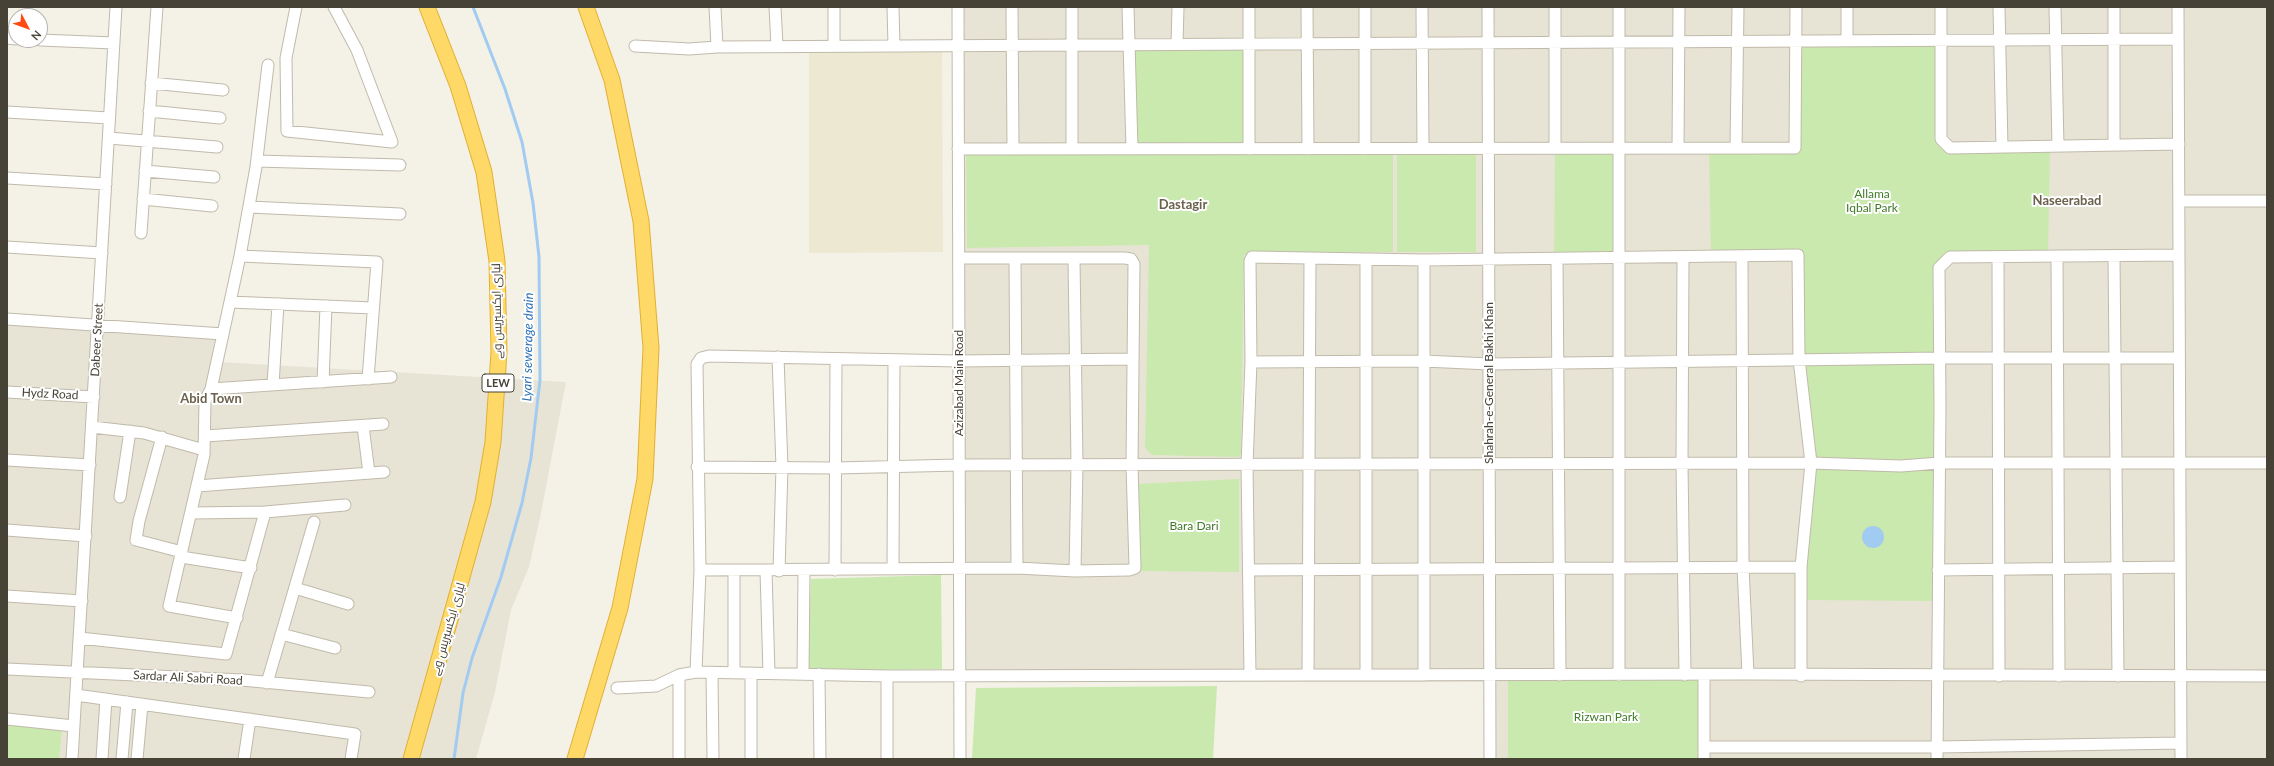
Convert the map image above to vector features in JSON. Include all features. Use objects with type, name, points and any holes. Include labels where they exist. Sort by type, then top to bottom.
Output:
[{"type":"highway","name":"لیاری ایکسپریس وے","points":[[411,759],[483,502],[493,442],[499,352],[497,261],[484,172],[458,86],[427,7]]},
{"type":"highway","points":[[575,759],[620,608],[645,479],[651,348],[641,222],[612,80],[586,7]]},
{"type":"street","name":"Dabeer Street","points":[[72,759],[116,7]]},
{"type":"street","points":[[141,233],[157,7]]},
{"type":"street","points":[[296,7],[286,58],[287,131],[392,142],[357,50],[334,7]]},
{"type":"street","points":[[715,7],[717,46]]},
{"type":"street","points":[[776,7],[777,46]]},
{"type":"street","points":[[834,7],[834,46]]},
{"type":"street","points":[[893,7],[894,46]]},
{"type":"street","name":"Azizabad Main Road","points":[[958,7],[960,759]]},
{"type":"street","points":[[1012,7],[1013,149]]},
{"type":"street","points":[[1072,7],[1072,149]]},
{"type":"street","points":[[1128,7],[1132,149]]},
{"type":"street","points":[[1177,44],[1178,7]]},
{"type":"street","points":[[1249,7],[1249,149]]},
{"type":"street","points":[[1307,7],[1308,149]]},
{"type":"street","points":[[1365,7],[1365,149]]},
{"type":"street","points":[[1422,7],[1423,148]]},
{"type":"street","name":"Shahrah-e-General Bakhi Khan","points":[[1488,7],[1490,759]]},
{"type":"street","points":[[1555,7],[1555,148]]},
{"type":"street","points":[[1619,7],[1619,675]]},
{"type":"street","points":[[1678,148],[1679,7]]},
{"type":"street","points":[[1736,148],[1738,7]]},
{"type":"street","points":[[958,149],[1795,148],[1796,7]]},
{"type":"street","points":[[1847,7],[1847,40]]},
{"type":"street","points":[[1941,7],[1941,139],[1950,148],[2179,144]]},
{"type":"street","points":[[1999,7],[2002,147]]},
{"type":"street","points":[[2055,7],[2058,146]]},
{"type":"street","points":[[2114,7],[2114,145]]},
{"type":"street","points":[[2178,7],[2181,759]]},
{"type":"street","points":[[635,46],[689,49],[717,46],[2178,39]]},
{"type":"street","points":[[48,40],[114,43]]},
{"type":"street","points":[[237,618],[169,606],[204,450],[205,401],[211,389],[240,256],[249,207],[257,161],[268,65]]},
{"type":"street","points":[[151,83],[223,90]]},
{"type":"street","points":[[149,111],[220,118]]},
{"type":"street","points":[[7,112],[109,118]]},
{"type":"street","points":[[109,138],[217,147]]},
{"type":"street","points":[[257,161],[400,165]]},
{"type":"street","points":[[145,171],[214,177]]},
{"type":"street","points":[[7,178],[106,184]]},
{"type":"street","points":[[143,199],[212,206]]},
{"type":"street","points":[[2179,201],[2267,201]]},
{"type":"street","points":[[249,207],[400,214]]},
{"type":"street","points":[[7,247],[102,253]]},
{"type":"street","points":[[1250,675],[1247,465],[1251,362],[1250,259],[1619,259],[1798,255],[1799,360],[1811,463],[1801,567],[1801,676]]},
{"type":"street","points":[[1937,759],[1939,268],[1950,257],[2179,255]]},
{"type":"street","points":[[240,256],[377,262],[368,379]]},
{"type":"street","points":[[1742,256],[1741,360],[1743,567],[1748,674]]},
{"type":"street","points":[[2057,256],[2059,676]]},
{"type":"street","points":[[2114,256],[2118,676]]},
{"type":"street","points":[[1998,257],[2000,676]]},
{"type":"street","points":[[700,570],[804,571],[1016,568],[1075,571],[1129,570],[1136,568],[1132,465],[1134,264],[1131,259],[1125,258],[959,258]]},
{"type":"street","points":[[1015,258],[1014,361],[1016,568]]},
{"type":"street","points":[[1683,258],[1684,361],[1682,464],[1685,568],[1685,675]]},
{"type":"street","points":[[1074,259],[1074,360],[1077,465],[1075,571]]},
{"type":"street","points":[[1557,259],[1559,464],[1558,568],[1560,675]]},
{"type":"street","points":[[1308,675],[1310,260]]},
{"type":"street","points":[[1366,260],[1366,675]]},
{"type":"street","points":[[1424,260],[1424,675]]},
{"type":"street","points":[[230,302],[373,308]]},
{"type":"street","points":[[273,385],[278,304]]},
{"type":"street","points":[[323,382],[326,306]]},
{"type":"street","points":[[7,319],[223,334]]},
{"type":"street","points":[[696,672],[700,570],[697,466],[697,364],[701,358],[709,356],[959,361],[1133,359]]},
{"type":"street","points":[[778,357],[782,467],[779,571]]},
{"type":"street","points":[[1251,362],[1310,360],[1489,364],[1939,358],[2179,358]]},
{"type":"street","points":[[835,570],[836,359]]},
{"type":"street","points":[[893,570],[892,466],[894,360]]},
{"type":"street","points":[[211,389],[391,377]]},
{"type":"street","name":"Hydz Road","points":[[7,392],[94,397]]},
{"type":"street","points":[[205,436],[383,424]]},
{"type":"street","points":[[363,426],[369,473]]},
{"type":"street","points":[[92,427],[130,431],[162,437],[204,450]]},
{"type":"street","points":[[120,497],[130,431]]},
{"type":"street","points":[[162,437],[136,540],[181,554],[251,568]]},
{"type":"street","points":[[7,460],[90,465]]},
{"type":"street","points":[[697,466],[836,468],[959,465],[1490,465],[1811,463],[1902,466],[1939,463],[2267,463]]},
{"type":"street","points":[[197,486],[384,472]]},
{"type":"street","points":[[191,513],[265,512],[345,505]]},
{"type":"street","points":[[80,638],[226,654],[251,568],[265,512]]},
{"type":"street","points":[[267,683],[314,522]]},
{"type":"street","points":[[7,530],[86,536]]},
{"type":"street","points":[[1249,570],[1801,567]]},
{"type":"street","points":[[1938,570],[2180,567]]},
{"type":"street","points":[[734,571],[734,673]]},
{"type":"street","points":[[766,571],[769,673]]},
{"type":"street","points":[[803,674],[804,571]]},
{"type":"street","points":[[294,588],[348,604]]},
{"type":"street","points":[[7,596],[82,601]]},
{"type":"street","points":[[281,634],[335,648]]},
{"type":"street","name":"Sardar Ali Sabri Road","points":[[7,669],[267,683],[369,692]]},
{"type":"street","points":[[617,688],[656,686],[679,675],[696,672],[887,676],[1748,674],[1801,676],[2267,676]]},
{"type":"street","points":[[712,673],[713,759]]},
{"type":"street","points":[[751,673],[751,759]]},
{"type":"street","points":[[819,674],[820,759]]},
{"type":"street","points":[[679,675],[679,759]]},
{"type":"street","points":[[1704,675],[1704,759]]},
{"type":"street","points":[[887,676],[887,759]]},
{"type":"street","points":[[76,695],[355,734],[351,759]]},
{"type":"street","points":[[102,759],[106,699]]},
{"type":"street","points":[[122,759],[127,702]]},
{"type":"street","points":[[137,759],[142,704]]},
{"type":"street","points":[[7,719],[74,726]]},
{"type":"street","points":[[244,759],[250,719]]},
{"type":"street","points":[[1704,747],[1938,747],[2181,743]]},
{"type":"shaded area","points":[[956,7],[2267,7],[2267,759],[1496,759],[1496,682],[961,682]]},
{"type":"shaded area","points":[[942,51],[943,252],[809,253],[809,52]]},
{"type":"shaded area","points":[[7,322],[221,333],[219,362],[566,382],[529,567],[511,610],[495,692],[476,759],[7,759]]},
{"type":"green space","name":"Allama Iqbal Park","points":[[1941,40],[1946,145],[2050,147],[2048,256],[1944,262],[1938,601],[1801,600],[1811,463],[1798,255],[1711,257],[1709,148],[1795,148],[1796,41]]},
{"type":"green space","points":[[1128,44],[1249,44],[1249,149],[1132,149]]},
{"type":"green space","points":[[1555,148],[1619,148],[1619,259],[1554,259]]},
{"type":"green space","points":[[1476,152],[1476,252],[1397,252],[1397,153]]},
{"type":"green space","points":[[966,154],[1393,154],[1393,252],[1252,252],[1244,255],[1241,454],[1238,457],[1152,455],[1145,448],[1149,245],[967,248]]},
{"type":"green space","name":"Bara Dari","points":[[1239,479],[1239,572],[1138,571],[1137,484]]},
{"type":"green space","points":[[941,575],[942,669],[807,671],[811,579]]},
{"type":"green space","name":"Rizwan Park","points":[[1508,675],[1704,675],[1704,759],[1508,759]]},
{"type":"green space","points":[[1217,686],[1213,759],[972,759],[976,688]]},
{"type":"green space","points":[[7,723],[62,727],[59,759],[7,759]]},
{"type":"water","points":[[1873,526],[1881,529],[1884,537],[1881,545],[1873,548],[1865,545],[1862,537],[1865,529]]},
{"type":"waterway","name":"Lyari sewerage drain","points":[[454,759],[463,693],[472,658],[501,577],[522,503],[531,458],[540,380],[539,257],[533,203],[522,142],[505,89],[473,7]]},
{"type":"district","name":"Naseerabad","points":[[2067,201]]},
{"type":"district","name":"Dastagir","points":[[1183,205]]},
{"type":"district","name":"Abid Town","points":[[211,399]]}]
